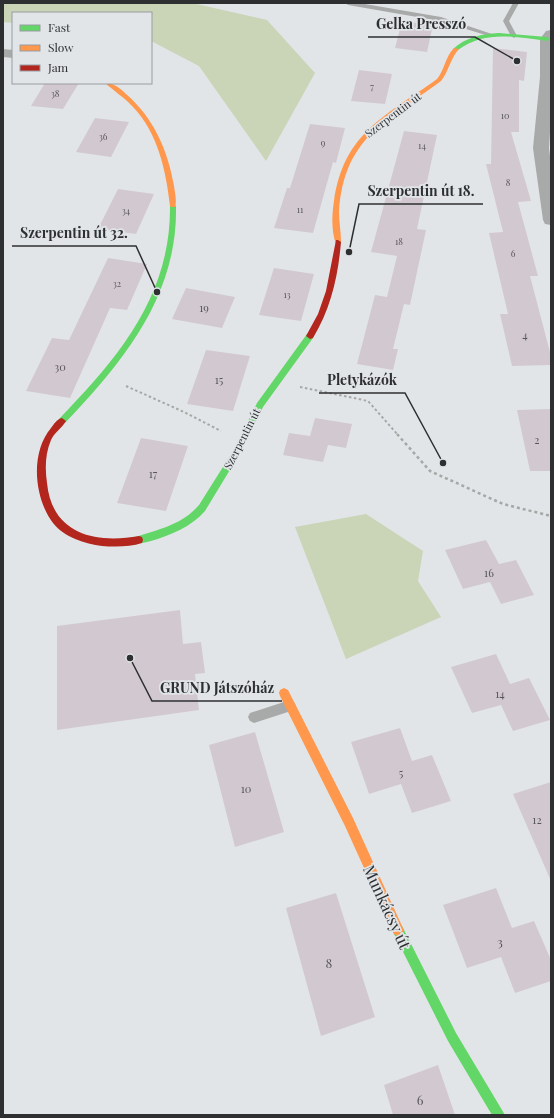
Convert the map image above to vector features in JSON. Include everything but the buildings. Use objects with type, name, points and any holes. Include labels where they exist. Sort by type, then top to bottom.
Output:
[{"type":"street","name":"Szerpentin út","points":[[109,84],[132,102],[148,121],[163,155],[169,182],[173,214],[167,254],[162,274],[151,306],[134,337],[106,375],[61,421],[50,434],[44,445],[41,465],[44,487],[53,516],[59,524],[79,536],[108,542],[130,542],[163,533],[189,520],[209,500],[242,442],[258,408],[322,317],[327,304],[337,250],[336,215],[339,179],[353,149],[366,133],[439,80],[446,70],[450,54],[468,41],[492,35],[549,36],[546,148],[551,220]]},
{"type":"street","name":"Munkácsy út","points":[[284,693],[349,822],[407,950],[452,1038],[499,1115]]},
{"type":"lane","points":[[348,3],[441,19],[492,35]]},
{"type":"lane","points":[[514,36],[506,21],[516,3]]},
{"type":"lane","points":[[254,717],[290,706]]},
{"type":"path","points":[[106,375],[136,391],[184,412],[242,442]]},
{"type":"path","points":[[276,382],[368,401],[430,471],[503,504],[551,516]]},
{"type":"green space","points":[[3,3],[192,3],[267,20],[315,73],[266,161],[199,66],[152,42],[152,12],[12,12],[12,23],[3,22]]},
{"type":"green space","points":[[366,514],[423,551],[418,581],[441,617],[346,659],[295,527]]},
{"type":"traffic: fast","points":[[456,49],[465,42],[487,35],[512,35],[547,39]]},
{"type":"traffic: fast","points":[[62,421],[95,386],[123,352],[147,314],[156,293],[168,254],[172,230],[173,206]]},
{"type":"traffic: fast","points":[[139,540],[158,535],[178,527],[195,516],[202,508],[236,453],[260,405],[310,336]]},
{"type":"traffic: fast","points":[[398,930],[452,1037],[499,1115]]},
{"type":"traffic: slow","points":[[338,242],[336,212],[340,185],[346,163],[356,146],[384,119],[439,80],[444,72],[450,56],[456,49]]},
{"type":"traffic: slow","points":[[109,84],[132,102],[150,125],[164,159],[173,206]]},
{"type":"traffic: slow","points":[[284,693],[349,822],[398,930]]},
{"type":"traffic: jam","points":[[310,336],[322,314],[330,291],[338,242]]},
{"type":"traffic: jam","points":[[62,421],[48,437],[42,462],[43,488],[46,500],[57,521],[73,534],[91,540],[100,542],[130,542],[139,540]]},
{"type":"place","name":"Gelka Presszó","points":[[517,61]]},
{"type":"place","name":"Szerpentin út 18.","points":[[349,252]]},
{"type":"place","name":"Szerpentin út 32.","points":[[157,292]]},
{"type":"place","name":"Pletykázók","points":[[443,463]]},
{"type":"place","name":"GRUND Játszóház","points":[[130,658]]}]
